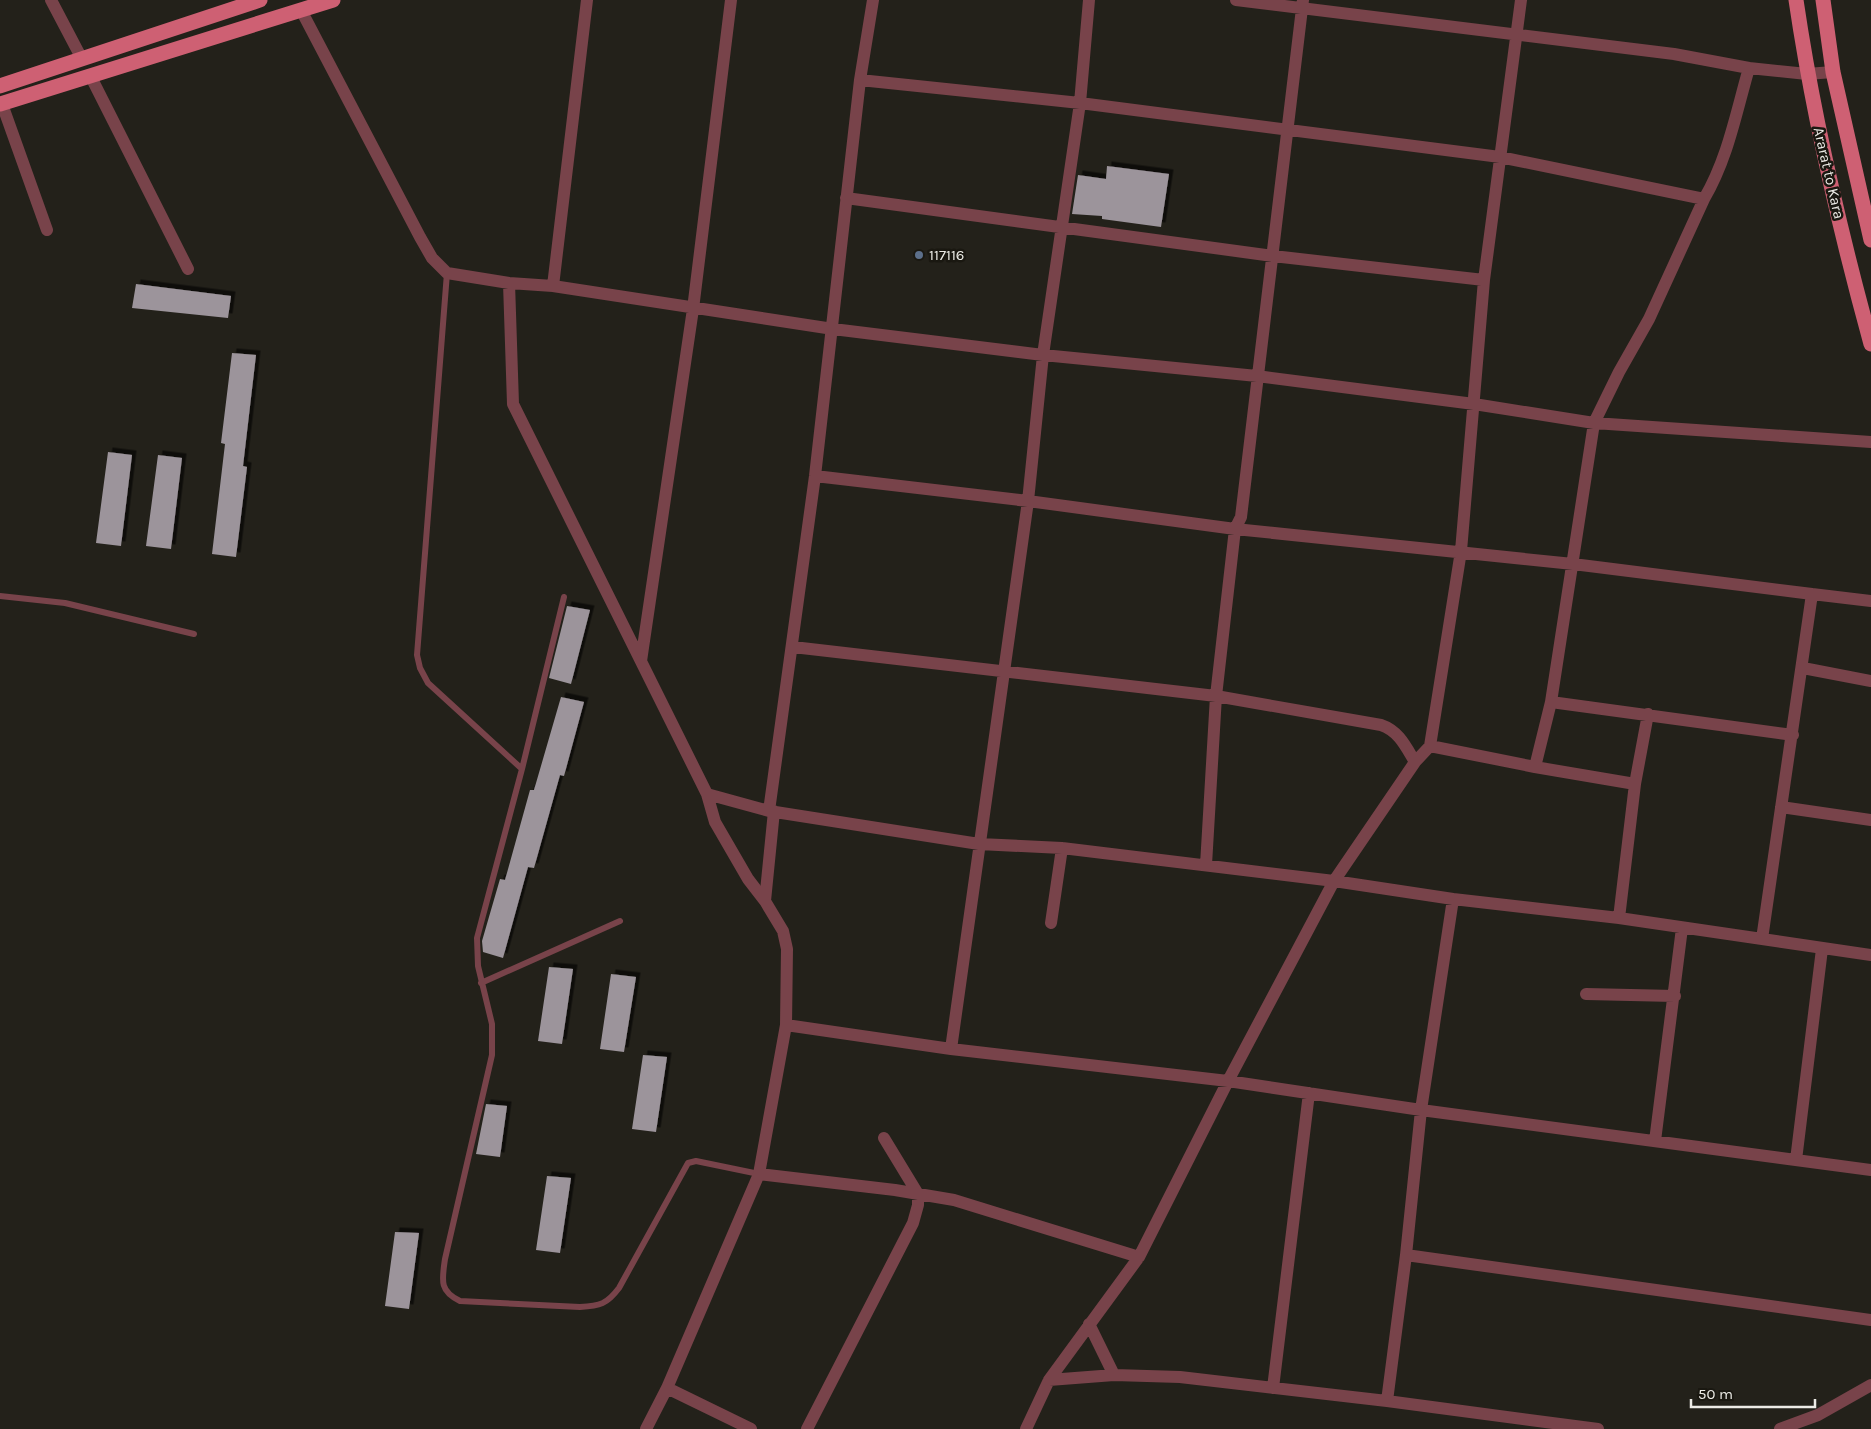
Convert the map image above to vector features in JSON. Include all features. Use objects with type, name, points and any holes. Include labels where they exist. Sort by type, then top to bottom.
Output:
[{"type":"main road","points":[[0,86],[260,0]]},
{"type":"main road","points":[[1,104],[333,0]]},
{"type":"main road","name":"Ararat to Kara","points":[[1796,0],[1807,74],[1846,250],[1871,344]]},
{"type":"main road","name":"Ararat to Kara","points":[[1823,0],[1833,72],[1871,240]]},
{"type":"main road","points":[[218,13],[225,34]]},
{"type":"main road","points":[[1846,250],[1871,244]]},
{"type":"street","points":[[51,0],[82,59]]},
{"type":"street","points":[[553,286],[587,0]]},
{"type":"street","points":[[641,661],[693,309],[731,0]]},
{"type":"street","points":[[765,901],[771,811],[833,329],[860,80],[873,0]]},
{"type":"street","points":[[952,1049],[1028,501],[1043,355],[1080,104],[1090,0]]},
{"type":"street","points":[[1236,0],[1302,4],[1674,54],[1749,68],[1807,74],[1833,72]]},
{"type":"street","points":[[1026,1429],[1049,1380],[1139,1257],[1228,1081],[1334,881],[1415,762],[1430,746],[1462,551],[1484,280],[1521,0]]},
{"type":"street","points":[[1206,865],[1216,696],[1235,529],[1241,517],[1302,4]]},
{"type":"street","points":[[301,10],[424,244],[432,258],[447,273],[510,283],[553,286],[833,329],[1043,355],[1257,376],[1474,404],[1594,423],[1871,442]]},
{"type":"street","points":[[1535,767],[1551,702],[1594,423],[1619,372],[1649,319],[1714,181],[1726,153],[1749,68]]},
{"type":"street","points":[[91,77],[188,269]]},
{"type":"street","points":[[860,80],[1080,104],[1500,157],[1704,199]]},
{"type":"street","points":[[1,104],[47,230]]},
{"type":"street","points":[[846,198],[1273,256],[1484,280]]},
{"type":"street","points":[[510,283],[514,404],[707,794],[715,822],[748,879],[765,901],[783,931],[787,949],[786,1025],[759,1174],[667,1388],[646,1429]]},
{"type":"street","points":[[815,476],[1028,501],[1235,529],[1462,551],[1871,601]]},
{"type":"street","points":[[1762,939],[1812,594]]},
{"type":"street","points":[[793,647],[1216,696],[1381,725],[1390,728],[1398,736],[1415,762]]},
{"type":"street","points":[[1802,668],[1871,681]]},
{"type":"street","points":[[1551,702],[1793,735]]},
{"type":"street","points":[[1619,918],[1635,784],[1648,714]]},
{"type":"street","points":[[1430,746],[1535,767],[1635,784]]},
{"type":"street","points":[[707,794],[771,811],[979,844],[1062,848],[1206,865],[1334,881],[1453,899],[1619,918],[1871,955]]},
{"type":"street","points":[[1781,807],[1871,820]]},
{"type":"street","points":[[1052,923],[1062,848]]},
{"type":"street","points":[[1387,1401],[1406,1255],[1421,1110],[1453,899]]},
{"type":"street","points":[[1655,1141],[1675,996],[1682,928]]},
{"type":"street","points":[[1796,1160],[1822,949]]},
{"type":"street","points":[[1586,994],[1675,996]]},
{"type":"street","points":[[786,1025],[952,1049],[1228,1081],[1421,1110],[1871,1170]]},
{"type":"street","points":[[1273,1388],[1310,1094]]},
{"type":"street","points":[[807,1429],[913,1223],[918,1205],[918,1194],[884,1138]]},
{"type":"street","points":[[759,1174],[918,1194],[971,1204],[1139,1257]]},
{"type":"street","points":[[1406,1255],[1871,1320]]},
{"type":"street","points":[[1089,1324],[1114,1375]]},
{"type":"street","points":[[1049,1380],[1114,1375],[1180,1378],[1387,1401],[1598,1429]]},
{"type":"street","points":[[1780,1429],[1818,1415],[1871,1385]]},
{"type":"street","points":[[667,1388],[751,1429]]},
{"type":"lane","points":[[447,273],[417,655],[420,668],[428,683],[522,769]]},
{"type":"lane","points":[[0,596],[65,603],[194,634]]},
{"type":"lane","points":[[564,597],[522,769],[480,925],[477,951],[481,982],[492,1024],[492,1055],[446,1259],[443,1276],[444,1290],[449,1296],[460,1301],[580,1307],[594,1306],[609,1301],[619,1288],[688,1163],[696,1161],[759,1174]]},
{"type":"lane","points":[[481,982],[620,921]]},
{"type":"building","points":[[1107,166],[1169,174],[1161,227],[1102,219],[1102,216],[1072,214],[1078,175],[1106,179]]},
{"type":"building","points":[[136,284],[231,296],[228,318],[132,308]]},
{"type":"building","points":[[232,353],[256,355],[243,466],[247,467],[236,557],[212,554],[225,444],[221,443]]},
{"type":"building","points":[[108,452],[132,455],[121,546],[96,543]]},
{"type":"building","points":[[158,455],[182,458],[171,549],[146,546]]},
{"type":"building","points":[[567,606],[590,610],[571,684],[549,678]]},
{"type":"building","points":[[561,697],[584,702],[564,776],[560,775],[534,868],[528,867],[503,958],[483,952],[482,941],[500,879],[505,880],[530,790],[534,790]]},
{"type":"building","points":[[549,967],[573,969],[562,1044],[538,1041]]},
{"type":"building","points":[[611,974],[636,977],[624,1052],[600,1049]]},
{"type":"building","points":[[643,1055],[667,1057],[656,1132],[632,1129]]},
{"type":"building","points":[[486,1104],[507,1106],[500,1157],[476,1154]]},
{"type":"building","points":[[547,1176],[571,1178],[560,1253],[536,1250]]},
{"type":"building","points":[[395,1232],[419,1233],[409,1309],[385,1306]]},
{"type":"place","name":"117116","points":[[919,255]]}]
